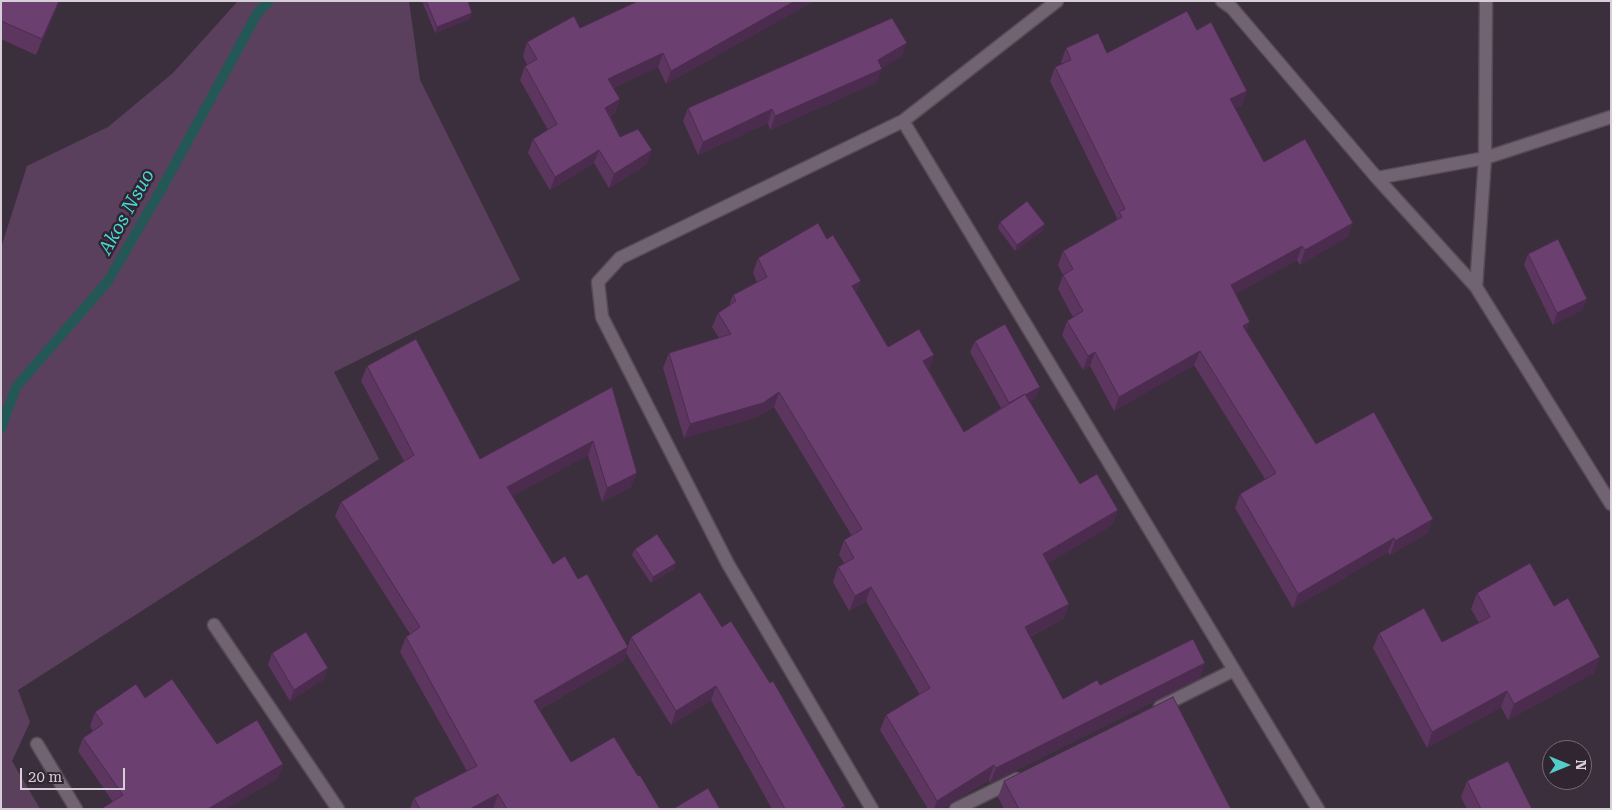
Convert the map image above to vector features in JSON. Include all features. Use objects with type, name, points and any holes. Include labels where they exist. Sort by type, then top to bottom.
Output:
[{"type":"street","points":[[872,809],[728,564],[602,317],[598,282],[620,258],[903,121],[1057,1]]},
{"type":"street","points":[[1222,1],[1232,8],[1377,178],[1476,287],[1611,504]]},
{"type":"street","points":[[1476,287],[1485,158],[1486,1]]},
{"type":"street","points":[[1377,178],[1485,158],[1611,116]]},
{"type":"street","points":[[903,121],[1318,809]]},
{"type":"street","points":[[214,625],[338,809]]},
{"type":"street","points":[[1147,713],[1234,670]]},
{"type":"street","points":[[37,744],[76,809]]},
{"type":"street","points":[[956,809],[1026,774]]},
{"type":"shaded area","points":[[238,1],[409,1],[420,80],[520,280],[334,372],[379,459],[18,690],[30,722],[12,761],[40,809],[1,809],[1,248],[27,166],[108,127],[173,73]]},
{"type":"building","points":[[1,1],[59,1],[42,39],[1,21]]},
{"type":"building","points":[[426,1],[468,1],[472,13],[437,27]]},
{"type":"building","points":[[638,1],[795,1],[671,71],[663,53],[608,79],[620,99],[605,108],[620,137],[638,129],[652,150],[614,174],[599,150],[555,177],[533,139],[557,124],[525,66],[537,59],[527,42],[574,16],[580,28]]},
{"type":"building","points":[[1187,11],[1197,30],[1211,22],[1247,91],[1230,99],[1264,162],[1305,139],[1353,223],[1305,250],[1302,246],[1231,285],[1250,322],[1243,326],[1316,444],[1374,412],[1433,519],[1395,541],[1394,538],[1298,594],[1240,494],[1276,473],[1200,351],[1119,397],[1095,352],[1088,356],[1067,321],[1083,311],[1063,275],[1073,269],[1063,251],[1122,217],[1119,212],[1125,209],[1055,67],[1071,60],[1066,48],[1098,33],[1107,53]]},
{"type":"building","points":[[892,18],[907,43],[878,60],[882,69],[775,116],[772,109],[703,142],[688,108]]},
{"type":"building","points":[[1027,201],[1045,224],[1017,245],[1000,222]]},
{"type":"building","points":[[818,223],[827,239],[833,235],[861,281],[852,286],[888,347],[919,329],[934,355],[923,361],[964,432],[1025,394],[1080,484],[1097,474],[1118,510],[1043,554],[1069,604],[1025,627],[1063,699],[1097,680],[1100,685],[1193,639],[1205,663],[996,768],[994,765],[937,801],[886,715],[930,688],[871,587],[855,596],[838,567],[854,558],[844,540],[862,529],[779,392],[763,403],[690,424],[669,353],[731,334],[718,313],[736,301],[733,295],[767,277],[758,258]]},
{"type":"building","points":[[1558,239],[1587,299],[1557,313],[1528,254]]},
{"type":"building","points":[[1005,324],[1040,387],[1009,403],[975,341]]},
{"type":"building","points":[[416,339],[480,459],[612,387],[637,473],[607,488],[593,441],[507,487],[553,564],[565,556],[578,579],[587,574],[628,647],[534,701],[571,762],[614,737],[660,809],[507,809],[498,794],[470,809],[420,809],[414,798],[477,766],[406,637],[420,627],[341,502],[414,455],[367,366]]},
{"type":"building","points":[[657,534],[676,563],[653,577],[635,549]]},
{"type":"building","points":[[1530,563],[1554,606],[1568,598],[1600,657],[1514,704],[1507,691],[1432,732],[1379,633],[1424,608],[1442,642],[1490,617],[1477,593]]},
{"type":"building","points":[[700,592],[722,627],[731,621],[770,683],[773,681],[845,806],[840,809],[785,809],[716,686],[676,711],[631,637]]},
{"type":"building","points":[[306,632],[328,668],[294,690],[272,653]]},
{"type":"building","points":[[172,679],[217,744],[257,720],[283,764],[208,809],[101,809],[123,795],[83,738],[103,724],[95,712],[136,684],[145,698]]},
{"type":"building","points":[[1173,697],[1231,809],[1019,809],[1004,781]]},
{"type":"building","points":[[1508,761],[1532,809],[1481,809],[1467,781]]},
{"type":"building","points":[[708,788],[720,809],[673,809]]},
{"type":"waterway","name":"Akos Nsuo","points":[[1,428],[16,387],[108,281],[162,188],[258,12],[269,1]]}]
